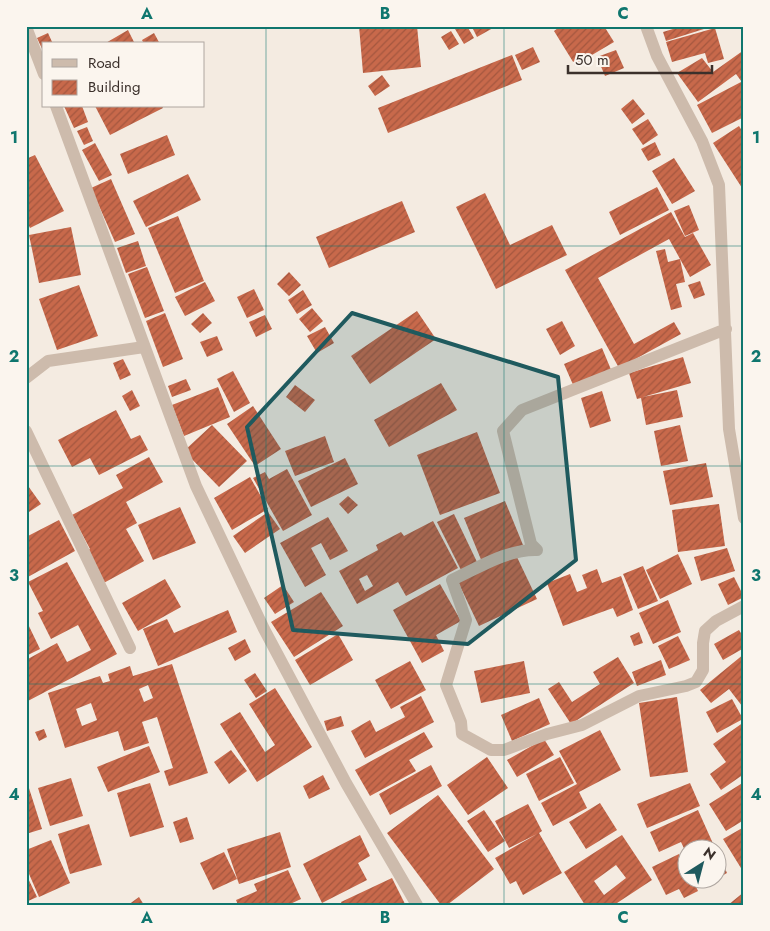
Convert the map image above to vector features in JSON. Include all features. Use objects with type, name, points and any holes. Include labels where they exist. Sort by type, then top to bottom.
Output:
[{"type":"street","points":[[646,26],[657,56],[702,141],[719,185],[729,429],[744,518]]},
{"type":"street","points":[[26,27],[42,69]]},
{"type":"street","points":[[57,108],[196,486],[264,629],[346,783],[417,905]]},
{"type":"street","points":[[726,329],[522,410],[503,431],[530,544],[537,550],[499,557],[452,580],[466,620],[446,685],[461,722],[462,734],[491,750],[504,750],[547,734],[582,725],[639,696],[696,682],[703,670],[702,643],[705,631],[716,621],[744,606]]},
{"type":"street","points":[[26,378],[48,362],[144,347]]},
{"type":"street","points":[[26,431],[130,648]]},
{"type":"highlighted area","points":[[352,313],[558,377],[576,560],[468,644],[293,630],[247,427]]},
{"type":"building","points":[[359,26],[417,26],[421,67],[363,73]]},
{"type":"building","points":[[460,26],[467,26],[474,38],[464,44],[455,29]]},
{"type":"building","points":[[479,26],[492,26],[493,28],[477,37],[473,29]]},
{"type":"building","points":[[561,26],[604,26],[614,42],[575,65],[554,31]]},
{"type":"building","points":[[683,26],[706,26],[707,28],[666,41],[663,32]]},
{"type":"building","points":[[715,28],[724,59],[708,63],[705,53],[672,62],[666,42]]},
{"type":"building","points":[[128,30],[134,42],[107,42]]},
{"type":"building","points":[[451,31],[459,44],[449,50],[441,37]]},
{"type":"building","points":[[48,33],[52,42],[42,42],[42,49],[37,38]]},
{"type":"building","points":[[154,33],[159,42],[143,42],[142,40]]},
{"type":"building","points":[[533,47],[540,62],[522,70],[515,55]]},
{"type":"building","points":[[616,50],[624,68],[605,76],[597,57]]},
{"type":"building","points":[[744,50],[744,85],[736,74],[698,102],[677,73],[702,58],[713,72]]},
{"type":"building","points":[[512,55],[522,80],[388,133],[378,108]]},
{"type":"building","points":[[382,75],[390,86],[375,96],[368,86]]},
{"type":"building","points":[[741,82],[744,88],[744,117],[712,133],[697,105]]},
{"type":"building","points":[[633,99],[645,114],[632,124],[621,109]]},
{"type":"building","points":[[65,108],[83,108],[88,122],[74,128]]},
{"type":"building","points":[[96,108],[163,108],[110,135]]},
{"type":"building","points":[[648,119],[658,135],[643,145],[632,129]]},
{"type":"building","points":[[739,126],[744,134],[744,191],[713,143]]},
{"type":"building","points":[[87,127],[93,141],[84,145],[77,131]]},
{"type":"building","points":[[167,135],[175,155],[128,174],[120,154]]},
{"type":"building","points":[[655,142],[661,155],[648,161],[641,149]]},
{"type":"building","points":[[95,143],[112,175],[99,181],[82,150]]},
{"type":"building","points":[[35,155],[64,211],[30,228],[26,220],[26,159]]},
{"type":"building","points":[[674,158],[695,191],[672,204],[652,171]]},
{"type":"building","points":[[188,174],[201,200],[146,227],[133,201]]},
{"type":"building","points":[[111,179],[135,234],[115,242],[91,188]]},
{"type":"building","points":[[657,187],[669,210],[620,235],[609,212]]},
{"type":"building","points":[[485,193],[510,245],[552,225],[567,255],[496,289],[456,207]]},
{"type":"building","points":[[402,201],[415,232],[329,268],[316,237]]},
{"type":"building","points":[[689,205],[699,230],[685,236],[674,211]]},
{"type":"building","points":[[671,212],[685,237],[693,233],[711,265],[690,277],[669,239],[598,278],[634,344],[674,322],[681,334],[619,368],[565,270]]},
{"type":"building","points":[[178,216],[204,281],[175,293],[148,228]]},
{"type":"building","points":[[71,227],[81,275],[39,283],[29,235]]},
{"type":"building","points":[[138,241],[146,266],[126,273],[117,248]]},
{"type":"building","points":[[665,249],[668,262],[680,259],[685,282],[676,284],[682,307],[671,310],[656,251]]},
{"type":"building","points":[[147,267],[164,311],[145,318],[128,274]]},
{"type":"building","points":[[289,272],[301,285],[289,296],[277,284]]},
{"type":"building","points":[[700,281],[705,295],[694,299],[688,285]]},
{"type":"building","points":[[205,282],[215,301],[185,316],[175,297]]},
{"type":"building","points":[[79,285],[98,336],[57,350],[39,299]]},
{"type":"building","points":[[254,289],[264,310],[247,318],[237,297]]},
{"type":"building","points":[[303,290],[312,305],[297,314],[288,300]]},
{"type":"building","points":[[312,308],[323,321],[310,332],[299,319]]},
{"type":"building","points":[[417,311],[436,339],[370,384],[351,356]]},
{"type":"building","points":[[165,313],[183,359],[163,367],[146,321]]},
{"type":"building","points":[[203,313],[212,323],[200,333],[191,324]]},
{"type":"building","points":[[265,315],[272,329],[256,337],[249,322]]},
{"type":"building","points":[[562,321],[575,346],[560,355],[546,329]]},
{"type":"building","points":[[325,327],[334,343],[317,353],[307,336]]},
{"type":"building","points":[[217,336],[223,350],[207,357],[200,342]]},
{"type":"building","points":[[602,348],[612,372],[574,387],[564,364]]},
{"type":"building","points":[[683,357],[691,383],[643,397],[677,390],[683,417],[646,425],[641,398],[637,399],[629,373]]},
{"type":"building","points":[[123,359],[131,375],[120,380],[113,363]]},
{"type":"building","points":[[233,371],[250,403],[234,412],[217,379]]},
{"type":"building","points":[[186,379],[191,390],[172,397],[168,386]]},
{"type":"building","points":[[441,383],[457,410],[389,447],[374,420]]},
{"type":"building","points":[[295,385],[315,400],[305,412],[286,397]]},
{"type":"building","points":[[218,387],[230,417],[184,436],[172,405]]},
{"type":"building","points":[[132,390],[140,406],[130,411],[122,396]]},
{"type":"building","points":[[602,391],[611,421],[590,428],[581,398]]},
{"type":"building","points":[[253,406],[281,449],[255,466],[227,424]]},
{"type":"building","points":[[116,410],[131,439],[140,435],[148,450],[99,475],[90,458],[72,467],[58,440]]},
{"type":"building","points":[[212,425],[247,461],[219,487],[184,451]]},
{"type":"building","points":[[680,425],[688,461],[661,466],[654,431]]},
{"type":"building","points":[[477,432],[500,493],[440,515],[417,455]]},
{"type":"building","points":[[325,436],[334,462],[295,476],[285,451]]},
{"type":"building","points":[[149,457],[163,482],[126,502],[137,523],[126,529],[144,561],[100,585],[82,554],[90,549],[72,515],[123,488],[116,475]]},
{"type":"building","points":[[345,458],[358,484],[311,507],[298,481]]},
{"type":"building","points":[[706,463],[713,497],[670,505],[663,471]]},
{"type":"building","points":[[287,469],[312,515],[283,531],[253,478],[265,472],[269,479]]},
{"type":"building","points":[[250,477],[268,509],[232,530],[214,498]]},
{"type":"building","points":[[26,483],[41,504],[26,514]]},
{"type":"building","points":[[348,496],[358,505],[348,514],[339,504]]},
{"type":"building","points":[[505,501],[523,545],[482,562],[464,518]]},
{"type":"building","points":[[719,504],[725,546],[678,552],[672,510]]},
{"type":"building","points":[[180,507],[196,543],[153,560],[138,525]]},
{"type":"building","points":[[268,512],[280,529],[245,553],[233,536]]},
{"type":"building","points":[[454,514],[477,562],[461,570],[437,522]]},
{"type":"building","points":[[328,517],[348,551],[330,560],[321,543],[311,548],[326,575],[305,587],[280,543]]},
{"type":"building","points":[[59,520],[75,551],[26,578],[26,537]]},
{"type":"building","points":[[433,521],[458,568],[406,596],[398,582],[357,604],[339,571],[378,550],[376,545],[401,532],[404,536]],"holes":[[[367,575],[373,586],[365,591],[359,579]]]},
{"type":"building","points":[[727,548],[735,571],[701,581],[694,557]]},
{"type":"building","points":[[678,554],[692,584],[660,599],[646,570]]},
{"type":"building","points":[[516,555],[537,599],[479,626],[458,582]]},
{"type":"building","points":[[67,562],[117,654],[26,702],[26,660],[57,643],[67,662],[91,650],[78,625],[51,639],[38,613],[43,611],[28,582]]},
{"type":"building","points":[[643,566],[658,601],[638,609],[623,574]]},
{"type":"building","points":[[597,569],[602,583],[621,576],[633,610],[617,617],[613,608],[563,626],[547,583],[570,574],[577,592],[587,588],[582,575]]},
{"type":"building","points":[[734,577],[744,597],[728,605],[718,584]]},
{"type":"building","points":[[165,579],[181,607],[138,631],[122,603]]},
{"type":"building","points":[[440,584],[461,621],[436,635],[444,651],[422,663],[393,610]]},
{"type":"building","points":[[283,585],[294,602],[275,614],[264,598]]},
{"type":"building","points":[[321,592],[343,626],[294,657],[271,622]]},
{"type":"building","points":[[668,600],[681,632],[653,644],[639,613]]},
{"type":"building","points":[[228,610],[237,632],[158,666],[143,629],[167,619],[174,633]]},
{"type":"building","points":[[26,620],[40,649],[26,656]]},
{"type":"building","points":[[739,630],[744,638],[744,648],[723,660],[714,644]]},
{"type":"building","points":[[639,632],[643,643],[634,646],[630,636]]},
{"type":"building","points":[[338,634],[353,660],[310,685],[295,660]]},
{"type":"building","points":[[678,636],[690,660],[669,669],[658,646]]},
{"type":"building","points":[[245,639],[251,652],[235,661],[228,648]]},
{"type":"building","points":[[744,654],[744,704],[742,706],[729,689],[711,703],[700,690]]},
{"type":"building","points":[[618,657],[634,683],[571,724],[548,689],[559,682],[572,702],[600,684],[593,672]]},
{"type":"building","points":[[661,660],[666,675],[637,686],[632,672]]},
{"type":"building","points":[[410,661],[426,690],[391,709],[375,680]]},
{"type":"building","points":[[524,661],[530,693],[481,703],[474,671]]},
{"type":"building","points":[[172,664],[208,773],[169,786],[164,771],[173,768],[157,717],[142,722],[149,743],[124,751],[118,731],[65,748],[48,693],[100,676],[103,683],[110,681],[108,674],[130,666],[133,676]],"holes":[[[148,685],[153,698],[144,702],[139,689]],[[91,703],[97,720],[82,726],[76,709]]]},
{"type":"building","points":[[255,673],[267,691],[256,698],[244,680]]},
{"type":"building","points":[[275,688],[312,747],[257,782],[220,724],[240,712],[265,752],[275,745],[249,704]]},
{"type":"building","points":[[421,696],[434,722],[365,758],[351,731],[370,720],[376,732],[405,717],[400,707]]},
{"type":"building","points":[[677,697],[688,772],[650,777],[639,703]]},
{"type":"building","points":[[539,698],[550,724],[512,741],[501,715]]},
{"type":"building","points":[[732,699],[743,719],[717,733],[706,712]]},
{"type":"building","points":[[341,716],[344,726],[327,731],[324,721]]},
{"type":"building","points":[[744,722],[744,774],[721,790],[710,774],[726,762],[713,744]]},
{"type":"building","points":[[44,729],[47,737],[39,741],[35,732]]},
{"type":"building","points":[[600,730],[621,770],[579,792],[587,808],[553,826],[541,803],[577,784],[559,751]]},
{"type":"building","points":[[424,732],[433,747],[409,760],[416,771],[370,796],[355,770]]},
{"type":"building","points":[[544,739],[554,755],[517,777],[507,760]]},
{"type":"building","points":[[149,746],[160,772],[108,792],[97,767]]},
{"type":"building","points":[[231,750],[247,771],[229,784],[214,762]]},
{"type":"building","points":[[487,757],[508,788],[468,815],[447,785]]},
{"type":"building","points":[[560,757],[574,783],[539,801],[526,774]]},
{"type":"building","points":[[431,765],[442,786],[390,815],[379,794]]},
{"type":"building","points":[[323,775],[330,789],[309,799],[303,786]]},
{"type":"building","points":[[71,778],[83,816],[50,826],[38,788]]},
{"type":"building","points":[[744,782],[744,820],[726,831],[709,804]]},
{"type":"building","points":[[150,783],[164,827],[130,837],[117,793]]},
{"type":"building","points":[[690,783],[700,806],[647,828],[637,804]]},
{"type":"building","points":[[28,785],[42,829],[26,834],[26,786]]},
{"type":"building","points":[[438,795],[494,869],[447,905],[441,905],[387,833]]},
{"type":"building","points":[[600,803],[617,830],[586,849],[569,822]]},
{"type":"building","points":[[528,804],[542,831],[539,833],[562,873],[523,895],[516,881],[510,884],[495,858],[537,834],[509,848],[495,821]]},
{"type":"building","points":[[484,810],[505,841],[488,852],[467,821]]},
{"type":"building","points":[[698,810],[711,838],[678,838],[678,843],[659,852],[650,832]]},
{"type":"building","points":[[187,817],[194,839],[180,843],[173,822]]},
{"type":"building","points":[[89,824],[102,865],[70,874],[58,834]]},
{"type":"building","points":[[744,827],[744,873],[728,847],[728,838],[725,838]]},
{"type":"building","points":[[280,832],[291,867],[239,884],[227,849]]},
{"type":"building","points":[[360,835],[370,856],[358,863],[367,880],[322,903],[303,864]]},
{"type":"building","points":[[622,835],[652,880],[614,905],[585,905],[564,872]],"holes":[[[616,865],[626,878],[604,895],[594,881]]]},
{"type":"building","points":[[51,840],[70,883],[39,897],[26,867],[26,850]]},
{"type":"building","points":[[224,852],[237,879],[213,890],[200,863]]},
{"type":"building","points":[[678,854],[678,888],[697,888],[698,891],[684,898],[679,889],[666,895],[652,867]]},
{"type":"building","points":[[288,870],[301,899],[288,905],[238,905],[236,900],[257,891],[254,884]]},
{"type":"building","points":[[26,874],[37,897],[26,902]]},
{"type":"building","points":[[392,878],[405,904],[342,905],[341,902]]},
{"type":"building","points":[[744,892],[744,905],[728,905]]},
{"type":"building","points":[[139,897],[144,905],[128,905]]}]
